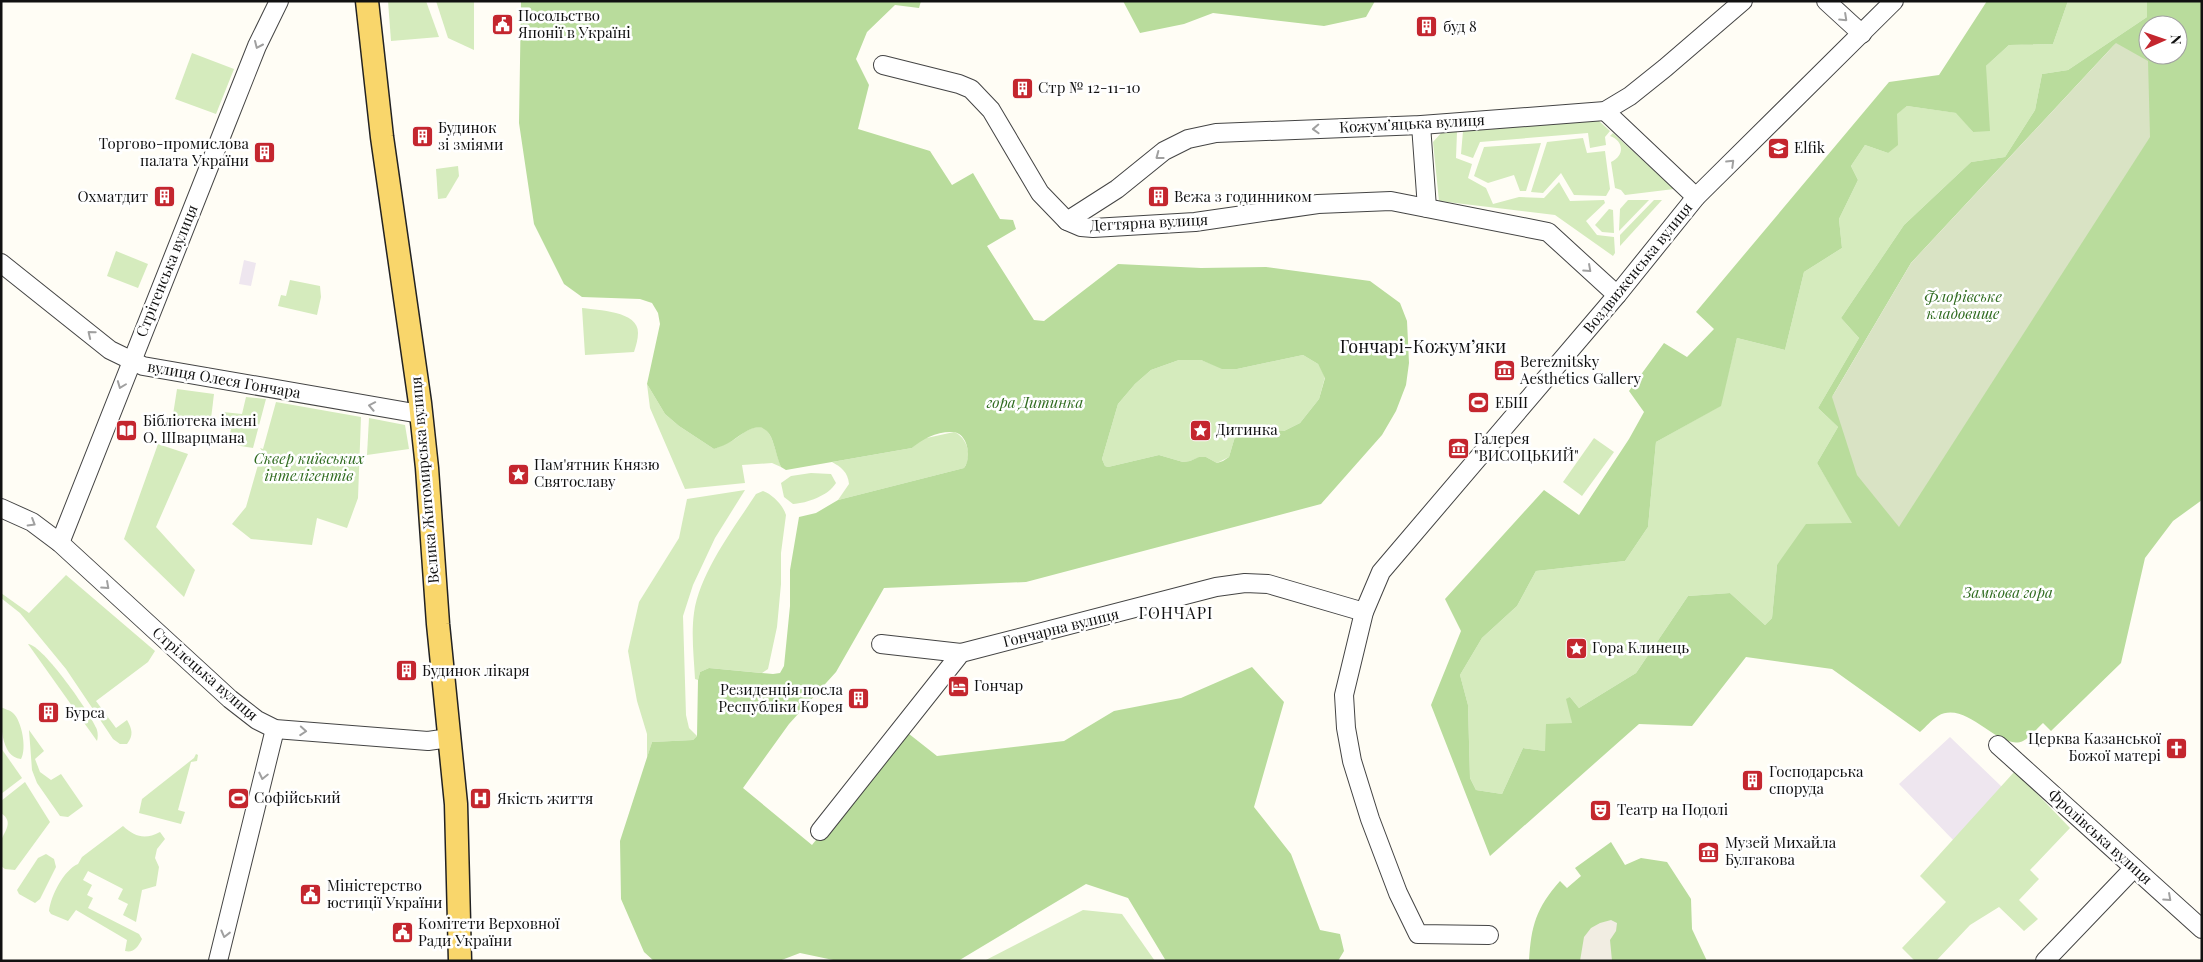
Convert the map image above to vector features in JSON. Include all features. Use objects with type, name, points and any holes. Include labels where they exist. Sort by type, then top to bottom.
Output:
[{"type":"main road","name":"Велика Житомирська вулиця","points":[[367,1],[382,136],[420,414],[448,738],[456,804],[460,961]]},
{"type":"street","name":"Стрітенська вулиця","points":[[60,543],[130,362],[254,53],[279,1]]},
{"type":"street","name":"Кожумʼяцька вулиця","points":[[1066,220],[1117,189],[1164,151],[1188,139],[1216,132],[1421,125],[1605,111],[1630,96],[1744,1]]},
{"type":"street","points":[[1826,1],[1862,34]]},
{"type":"street","name":"Воздвиженська вулиця","points":[[1490,936],[1418,934],[1398,893],[1352,761],[1346,728],[1344,694],[1364,612],[1381,572],[1617,295],[1696,197],[1894,1]]},
{"type":"street","name":"Дегтярна вулиця","points":[[883,65],[971,89],[990,110],[1040,192],[1066,220],[1082,227],[1195,222],[1318,204],[1391,201],[1548,232],[1617,295]]},
{"type":"street","points":[[1605,111],[1696,197]]},
{"type":"street","points":[[1421,125],[1426,208]]},
{"type":"street","name":"вулиця Олеся Гончара","points":[[1,262],[110,350],[130,362],[142,366],[420,414]]},
{"type":"street","name":"Стрілецька вулиця","points":[[1,508],[32,522],[60,543],[230,700],[257,720],[275,729],[428,741],[448,738]]},
{"type":"street","name":"Гончарна вулиця","points":[[881,644],[961,653],[1216,587],[1245,583],[1268,584],[1364,612]]},
{"type":"street","points":[[820,831],[961,653]]},
{"type":"street","points":[[218,961],[275,729]]},
{"type":"street","name":"Фролівська вулиця","points":[[1998,745],[2202,929]]},
{"type":"street","points":[[2045,961],[2134,868]]},
{"type":"shaded area","points":[[244,260],[256,263],[251,286],[239,284]]},
{"type":"shaded area","points":[[1950,737],[2001,786],[2070,828],[1955,842],[1899,784]]},
{"type":"shaded area","points":[[1611,920],[1617,923],[1616,931],[1610,940],[1612,961],[1580,961],[1584,937],[1591,928]]},
{"type":"green space","points":[[388,1],[426,1],[439,37],[391,41]]},
{"type":"green space","points":[[436,1],[474,1],[474,50],[448,38]]},
{"type":"green space","name":"гора Дитинка","points":[[521,1],[921,1],[919,8],[895,5],[867,32],[856,59],[869,85],[858,129],[930,151],[952,185],[973,173],[1000,219],[1013,220],[1016,229],[987,246],[1034,320],[1044,321],[1118,264],[1201,268],[1266,267],[1370,281],[1400,303],[1407,321],[1409,363],[1406,385],[1396,411],[1382,435],[1321,504],[1026,582],[884,588],[836,672],[789,724],[743,788],[812,845],[904,730],[937,756],[1064,741],[1114,711],[1181,698],[1252,667],[1284,702],[1254,807],[1291,854],[1320,930],[1340,934],[1344,951],[1338,961],[1166,961],[1128,898],[1086,884],[958,961],[838,961],[800,953],[779,961],[654,961],[644,952],[621,899],[620,841],[652,742],[693,740],[697,736],[698,680],[700,672],[709,668],[780,673],[784,666],[790,606],[790,570],[799,517],[816,513],[838,500],[964,468],[968,452],[965,441],[958,433],[947,432],[931,436],[912,448],[786,470],[781,467],[771,437],[762,428],[752,428],[730,442],[714,449],[679,426],[665,414],[647,384],[660,324],[658,313],[652,303],[640,299],[582,297],[564,284],[534,224],[519,123]],"holes":[[[1303,355],[1318,364],[1325,378],[1319,399],[1300,423],[1284,431],[1248,430],[1239,433],[1234,440],[1229,457],[1223,461],[1217,463],[1206,457],[1199,457],[1183,462],[1159,455],[1108,467],[1105,466],[1102,459],[1118,404],[1135,384],[1151,370],[1179,360],[1201,360],[1222,369],[1237,369]]]},
{"type":"green space","points":[[1123,1],[1375,1],[1366,17],[1324,26],[1213,13],[1184,24],[1140,33]]},
{"type":"green space","name":"Замкова гора","points":[[1987,1],[2068,1],[2053,44],[2009,45],[1986,66],[1990,131],[1973,132],[1956,113],[1907,106],[1897,114],[1898,145],[1888,153],[1865,145],[1851,166],[1858,180],[1839,219],[1842,248],[1804,272],[1785,350],[1737,338],[1721,406],[1656,442],[1648,527],[1625,561],[1536,571],[1517,606],[1482,638],[1460,675],[1468,705],[1470,778],[1476,790],[1502,794],[1523,748],[1545,751],[1546,724],[1572,723],[1566,699],[1570,697],[1579,708],[1636,673],[1688,596],[1730,593],[1765,625],[1772,618],[1777,565],[1806,524],[1852,523],[1817,463],[1838,427],[1818,408],[1859,338],[1841,318],[1904,225],[1971,162],[2005,157],[2035,110],[2042,74],[2068,70],[2138,23],[2138,65],[2188,65],[2188,15],[2147,15],[2147,1],[2202,1],[2202,500],[2173,521],[2145,558],[2121,663],[2051,731],[2043,723],[2026,740],[2014,742],[2004,739],[1960,714],[1949,713],[1938,716],[1920,732],[1832,669],[1746,657],[1692,726],[1639,724],[1490,856],[1431,705],[1461,631],[1445,599],[1544,490],[1579,515],[1629,439],[1644,412],[1629,391],[1664,343],[1687,357],[1714,329],[1696,312],[1889,82],[1939,75]],"holes":[[[2116,43],[1832,397],[1911,263]]]},
{"type":"green space","points":[[2068,1],[2147,1],[2147,15],[2138,15],[2138,23],[2068,70],[2042,74],[2035,110],[2005,157],[1971,162],[1904,225],[1841,318],[1859,338],[1818,408],[1838,427],[1817,463],[1853,523],[1777,565],[1772,618],[1765,625],[1730,593],[1688,596],[1636,673],[1579,708],[1570,697],[1572,723],[1545,751],[1523,748],[1502,794],[1476,790],[1470,778],[1468,705],[1460,675],[1482,638],[1517,606],[1536,571],[1625,561],[1648,527],[1656,442],[1720,406],[1737,338],[1785,350],[1804,272],[1842,248],[1839,219],[1858,180],[1851,166],[1865,145],[1888,153],[1896,114],[1907,106],[1957,113],[1973,132],[1986,66],[2009,45],[2053,44]]},
{"type":"green space","name":"Флорівське кладовище","points":[[2116,43],[2138,55],[2138,65],[2148,65],[2150,137],[1899,527],[1857,475],[1832,397],[1911,263]]},
{"type":"green space","points":[[192,53],[234,69],[216,114],[175,99]]},
{"type":"green space","points":[[1599,121],[1610,131],[1605,137],[1606,145],[1590,148],[1588,133],[1480,142],[1473,158],[1461,154],[1463,131]]},
{"type":"green space","points":[[1442,132],[1457,132],[1456,158],[1472,164],[1468,178],[1486,188],[1493,204],[1519,197],[1544,198],[1559,182],[1570,201],[1604,200],[1605,203],[1586,221],[1597,235],[1614,237],[1615,253],[1613,256],[1555,215],[1439,201],[1433,142]]},
{"type":"green space","points":[[1613,133],[1674,189],[1625,195],[1621,190],[1615,188],[1611,162],[1619,156],[1621,149],[1618,141],[1610,136]]},
{"type":"green space","points":[[1583,138],[1587,153],[1605,151],[1610,189],[1606,196],[1574,195],[1561,173],[1543,193],[1531,192],[1547,142]]},
{"type":"green space","points":[[1541,143],[1526,191],[1520,191],[1514,175],[1488,183],[1474,176],[1484,147]]},
{"type":"green space","points":[[458,166],[459,176],[446,198],[438,199],[436,169]]},
{"type":"green space","points":[[1628,200],[1649,200],[1619,231],[1620,209]]},
{"type":"green space","points":[[1654,200],[1662,200],[1620,246],[1620,235]]},
{"type":"green space","points":[[1609,209],[1613,210],[1614,233],[1602,232],[1595,225]]},
{"type":"green space","points":[[116,251],[148,264],[138,288],[107,276]]},
{"type":"green space","points":[[290,280],[320,286],[321,297],[317,315],[278,306],[281,295],[286,296]]},
{"type":"green space","points":[[582,308],[616,313],[632,320],[638,333],[634,352],[585,355]]},
{"type":"green space","points":[[1303,355],[1318,364],[1325,377],[1319,399],[1300,423],[1284,431],[1270,431],[1234,440],[1229,457],[1217,463],[1206,457],[1183,462],[1159,455],[1108,467],[1105,466],[1102,459],[1118,404],[1135,384],[1151,370],[1179,360],[1201,360],[1222,368],[1237,369]]},
{"type":"green space","points":[[647,384],[665,414],[679,426],[714,449],[732,441],[752,428],[762,428],[767,431],[771,437],[781,467],[772,463],[742,465],[745,483],[685,489],[650,408]]},
{"type":"green space","points":[[177,389],[214,394],[210,427],[172,421]]},
{"type":"green space","points":[[246,397],[266,399],[253,448],[228,444],[231,429],[220,427],[223,412],[242,414]]},
{"type":"green space","name":"Сквер київських інтелігентів","points":[[276,402],[361,417],[358,498],[347,528],[317,518],[312,545],[251,539],[232,524],[246,507],[262,451],[260,448],[263,449]]},
{"type":"green space","points":[[369,418],[405,425],[409,449],[367,455]]},
{"type":"green space","points":[[954,432],[959,434],[967,447],[968,458],[964,468],[838,500],[849,484],[844,470],[832,462],[912,448],[922,439]]},
{"type":"green space","points":[[1594,438],[1614,452],[1582,496],[1563,482]]},
{"type":"green space","points":[[158,444],[188,454],[156,527],[195,570],[184,597],[124,539]]},
{"type":"green space","points":[[811,473],[831,474],[836,483],[823,495],[804,502],[793,504],[784,497],[781,483],[791,476]]},
{"type":"green space","points":[[745,490],[715,538],[693,585],[683,616],[686,715],[689,728],[697,736],[693,740],[652,742],[647,758],[647,734],[637,701],[628,651],[639,602],[679,538],[687,499]]},
{"type":"green space","points":[[763,491],[777,500],[786,515],[781,553],[781,584],[777,627],[768,669],[762,673],[709,668],[700,672],[698,680],[695,679],[693,621],[697,598],[710,566],[719,551],[756,494]]},
{"type":"green space","points":[[66,575],[155,651],[148,662],[96,701],[116,728],[127,720],[132,732],[127,744],[120,744],[113,739],[66,669],[20,613],[1,598],[1,593],[29,613]]},
{"type":"green space","points":[[28,644],[35,647],[66,681],[93,722],[97,730],[97,741]]},
{"type":"green space","points":[[1,707],[13,713],[19,722],[24,749],[21,759],[14,757],[5,746]]},
{"type":"green space","points":[[29,730],[44,751],[35,759],[40,772],[51,780],[61,774],[83,806],[68,817],[60,816],[37,783],[32,770]]},
{"type":"green space","points":[[1,748],[22,778],[1,794]]},
{"type":"green space","points":[[196,754],[198,755],[197,761],[191,762],[178,810],[185,812],[181,824],[139,813],[142,799],[194,758]]},
{"type":"green space","points":[[2015,771],[2070,828],[2030,870],[2039,879],[2019,900],[2038,919],[2024,931],[1999,907],[1970,925],[1936,961],[1915,961],[1902,948],[1946,902],[1920,876]]},
{"type":"green space","points":[[25,782],[50,822],[15,870],[5,869],[1,866],[1,841],[8,823],[5,816],[1,813],[1,801]]},
{"type":"green space","points":[[123,826],[136,835],[145,837],[160,832],[165,839],[157,849],[155,858],[159,867],[156,886],[142,890],[136,922],[123,915],[128,904],[118,899],[123,889],[88,871],[83,880],[92,885],[87,895],[93,898],[88,908],[139,934],[142,939],[139,945],[135,949],[128,951],[125,951],[127,940],[76,910],[68,921],[51,914],[49,911],[55,891],[63,877],[78,864],[82,857]]},
{"type":"green space","points":[[1611,842],[1625,865],[1641,858],[1667,862],[1691,899],[1692,929],[1707,961],[1529,961],[1533,927],[1545,900],[1560,881],[1567,888],[1581,876],[1575,868]]},
{"type":"green space","points":[[46,854],[54,859],[56,867],[40,899],[35,903],[19,894],[17,890],[38,858]]},
{"type":"green space","points":[[1083,910],[1122,914],[1155,961],[984,961]]},
{"type":"place","name":"Посольство Японії в Україні","points":[[502,25]]},
{"type":"place","name":"буд 8","points":[[1427,27]]},
{"type":"place","name":"Стр № 12-11-10","points":[[1022,88]]},
{"type":"place","name":"Будинок зі зміями","points":[[422,137]]},
{"type":"place","name":"Elfik","points":[[1778,148]]},
{"type":"place","name":"Торгово-промислова палата України","points":[[265,153]]},
{"type":"place","name":"Охматдит","points":[[164,197]]},
{"type":"place","name":"Вежа з годинником","points":[[1158,197]]},
{"type":"place","name":"Bereznitsky Aesthetics Gallery","points":[[1504,371]]},
{"type":"place","name":"ЕБШ","points":[[1479,403]]},
{"type":"place","name":"Бібліотека імені О. Шварцмана","points":[[127,430]]},
{"type":"place","name":"Дитинка","points":[[1200,430]]},
{"type":"place","name":"Галерея \"ВИСОЦЬКИЙ\"","points":[[1458,448]]},
{"type":"place","name":"Пам'ятник Князю Святославу","points":[[518,474]]},
{"type":"place","name":"Гора Клинець","points":[[1576,648]]},
{"type":"place","name":"Будинок лікаря","points":[[406,671]]},
{"type":"place","name":"Гончар","points":[[958,686]]},
{"type":"place","name":"Резиденція посла Республіки Корея","points":[[859,699]]},
{"type":"place","name":"Бурса","points":[[49,713]]},
{"type":"place","name":"Церква Казанської Божої матері","points":[[2177,748]]},
{"type":"place","name":"Господарська споруда","points":[[1753,781]]},
{"type":"place","name":"Софійський","points":[[238,798]]},
{"type":"place","name":"Якість життя","points":[[481,799]]},
{"type":"place","name":"Театр на Подолі","points":[[1601,810]]},
{"type":"place","name":"Музей Михайла Булгакова","points":[[1709,852]]},
{"type":"place","name":"Міністерство юстиції України","points":[[311,895]]},
{"type":"place","name":"Комітети Верховної Ради України","points":[[402,933]]},
{"type":"district","name":"Гончарі-Кожумʼяки","points":[[1423,347]]},
{"type":"district","name":"ГОНЧАРІ","points":[[1176,613]]}]
